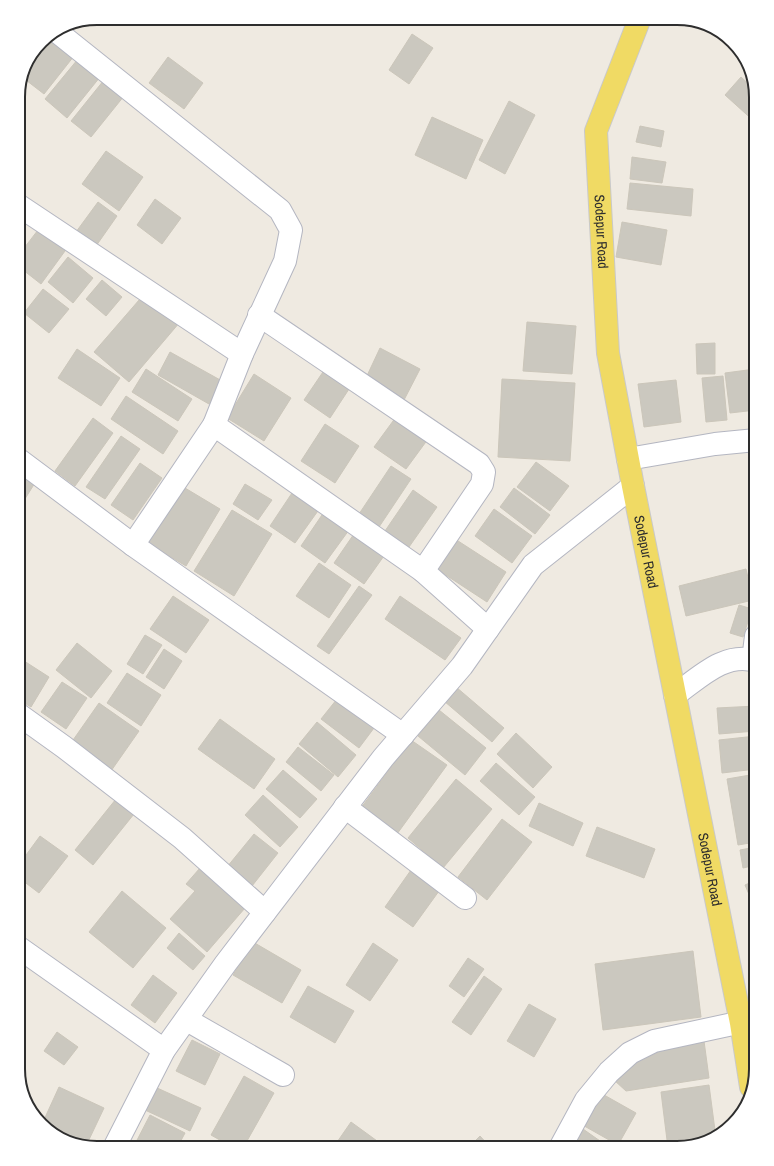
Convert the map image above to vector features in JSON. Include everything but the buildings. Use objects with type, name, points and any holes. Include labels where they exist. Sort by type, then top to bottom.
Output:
[{"type":"main road","name":"Sodepur Road","points":[[637,25],[596,131],[608,353],[675,695],[749,1009]]},
{"type":"street","points":[[61,35],[280,210],[290,230],[285,261],[242,354],[214,425],[133,545]]},
{"type":"street","points":[[25,210],[242,354]]},
{"type":"street","points":[[259,316],[479,464],[484,472],[482,484],[423,571]]},
{"type":"street","points":[[214,425],[423,571],[488,629]]},
{"type":"street","points":[[628,459],[715,444],[749,441]]},
{"type":"street","points":[[25,464],[133,545],[403,735]]},
{"type":"street","points":[[118,1141],[164,1050],[226,963],[403,735],[462,666],[533,565],[633,486]]},
{"type":"street","points":[[675,695],[715,666],[733,658],[749,660]]},
{"type":"street","points":[[25,719],[64,747],[182,838],[265,912]]},
{"type":"street","points":[[346,807],[465,898]]},
{"type":"street","points":[[25,952],[164,1050]]},
{"type":"street","points":[[186,1020],[283,1075]]},
{"type":"street","points":[[564,1141],[586,1100],[609,1072],[630,1053],[654,1041],[749,1023]]}]
